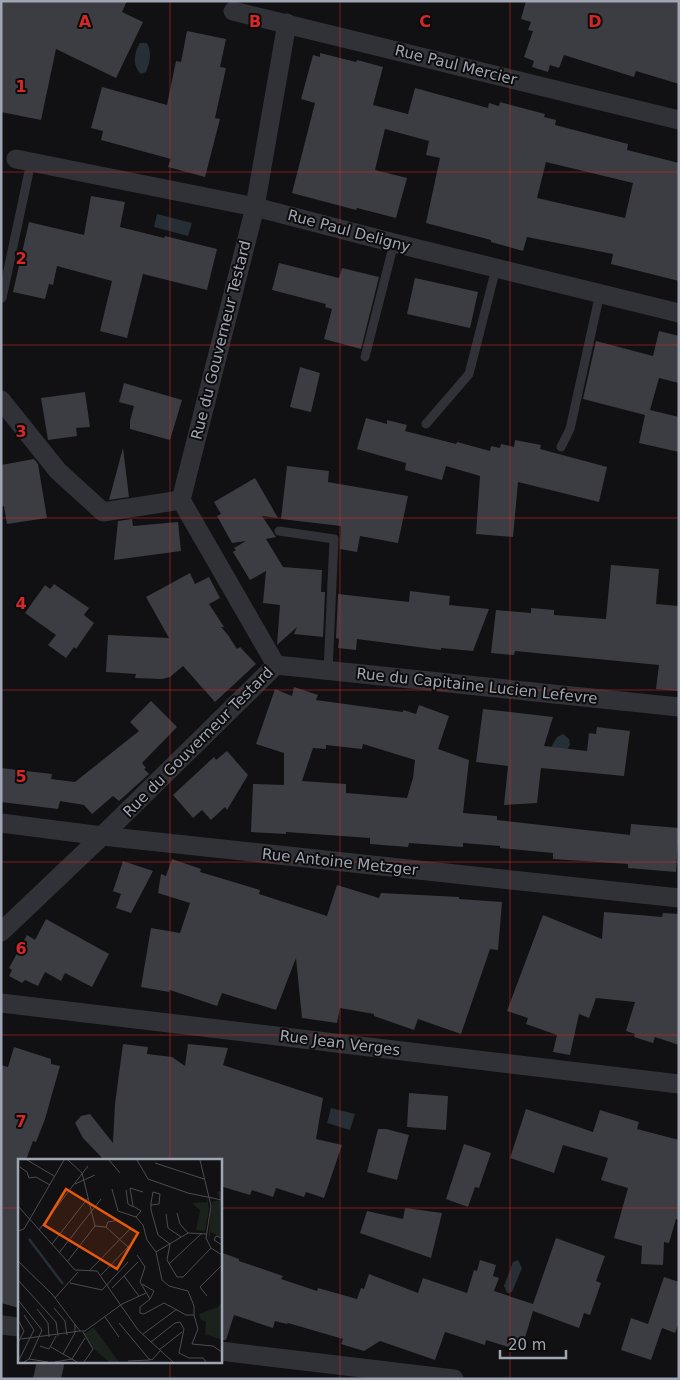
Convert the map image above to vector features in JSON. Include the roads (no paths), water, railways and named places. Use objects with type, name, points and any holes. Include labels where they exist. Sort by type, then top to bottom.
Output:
[{"type":"street","name":"Rue Paul Mercier","points":[[233,11],[679,120]]},
{"type":"street","name":"Rue du Gouverneur Testard","points":[[1,932],[276,665],[181,500],[255,207],[287,23]]},
{"type":"street","name":"Rue Paul Deligny","points":[[24,160],[255,207],[679,313]]},
{"type":"street","points":[[1,400],[58,471],[103,512],[181,500]]},
{"type":"street","name":"Rue du Capitaine Lucien Lefevre","points":[[276,665],[679,707]]},
{"type":"street","name":"Rue Antoine Metzger","points":[[1,823],[102,836],[679,898]]},
{"type":"street","name":"Rue Jean Verges","points":[[1,1003],[679,1084]]},
{"type":"street","points":[[1,1325],[18,1327]]},
{"type":"street","points":[[221,1351],[411,1377],[454,1379]]},
{"type":"lane","points":[[2,298],[24,160]]},
{"type":"lane","points":[[366,357],[394,243]]},
{"type":"lane","points":[[426,424],[469,374],[496,268]]},
{"type":"lane","points":[[561,447],[570,429],[600,293]]},
{"type":"lane","points":[[280,530],[334,539],[328,670]]}]
